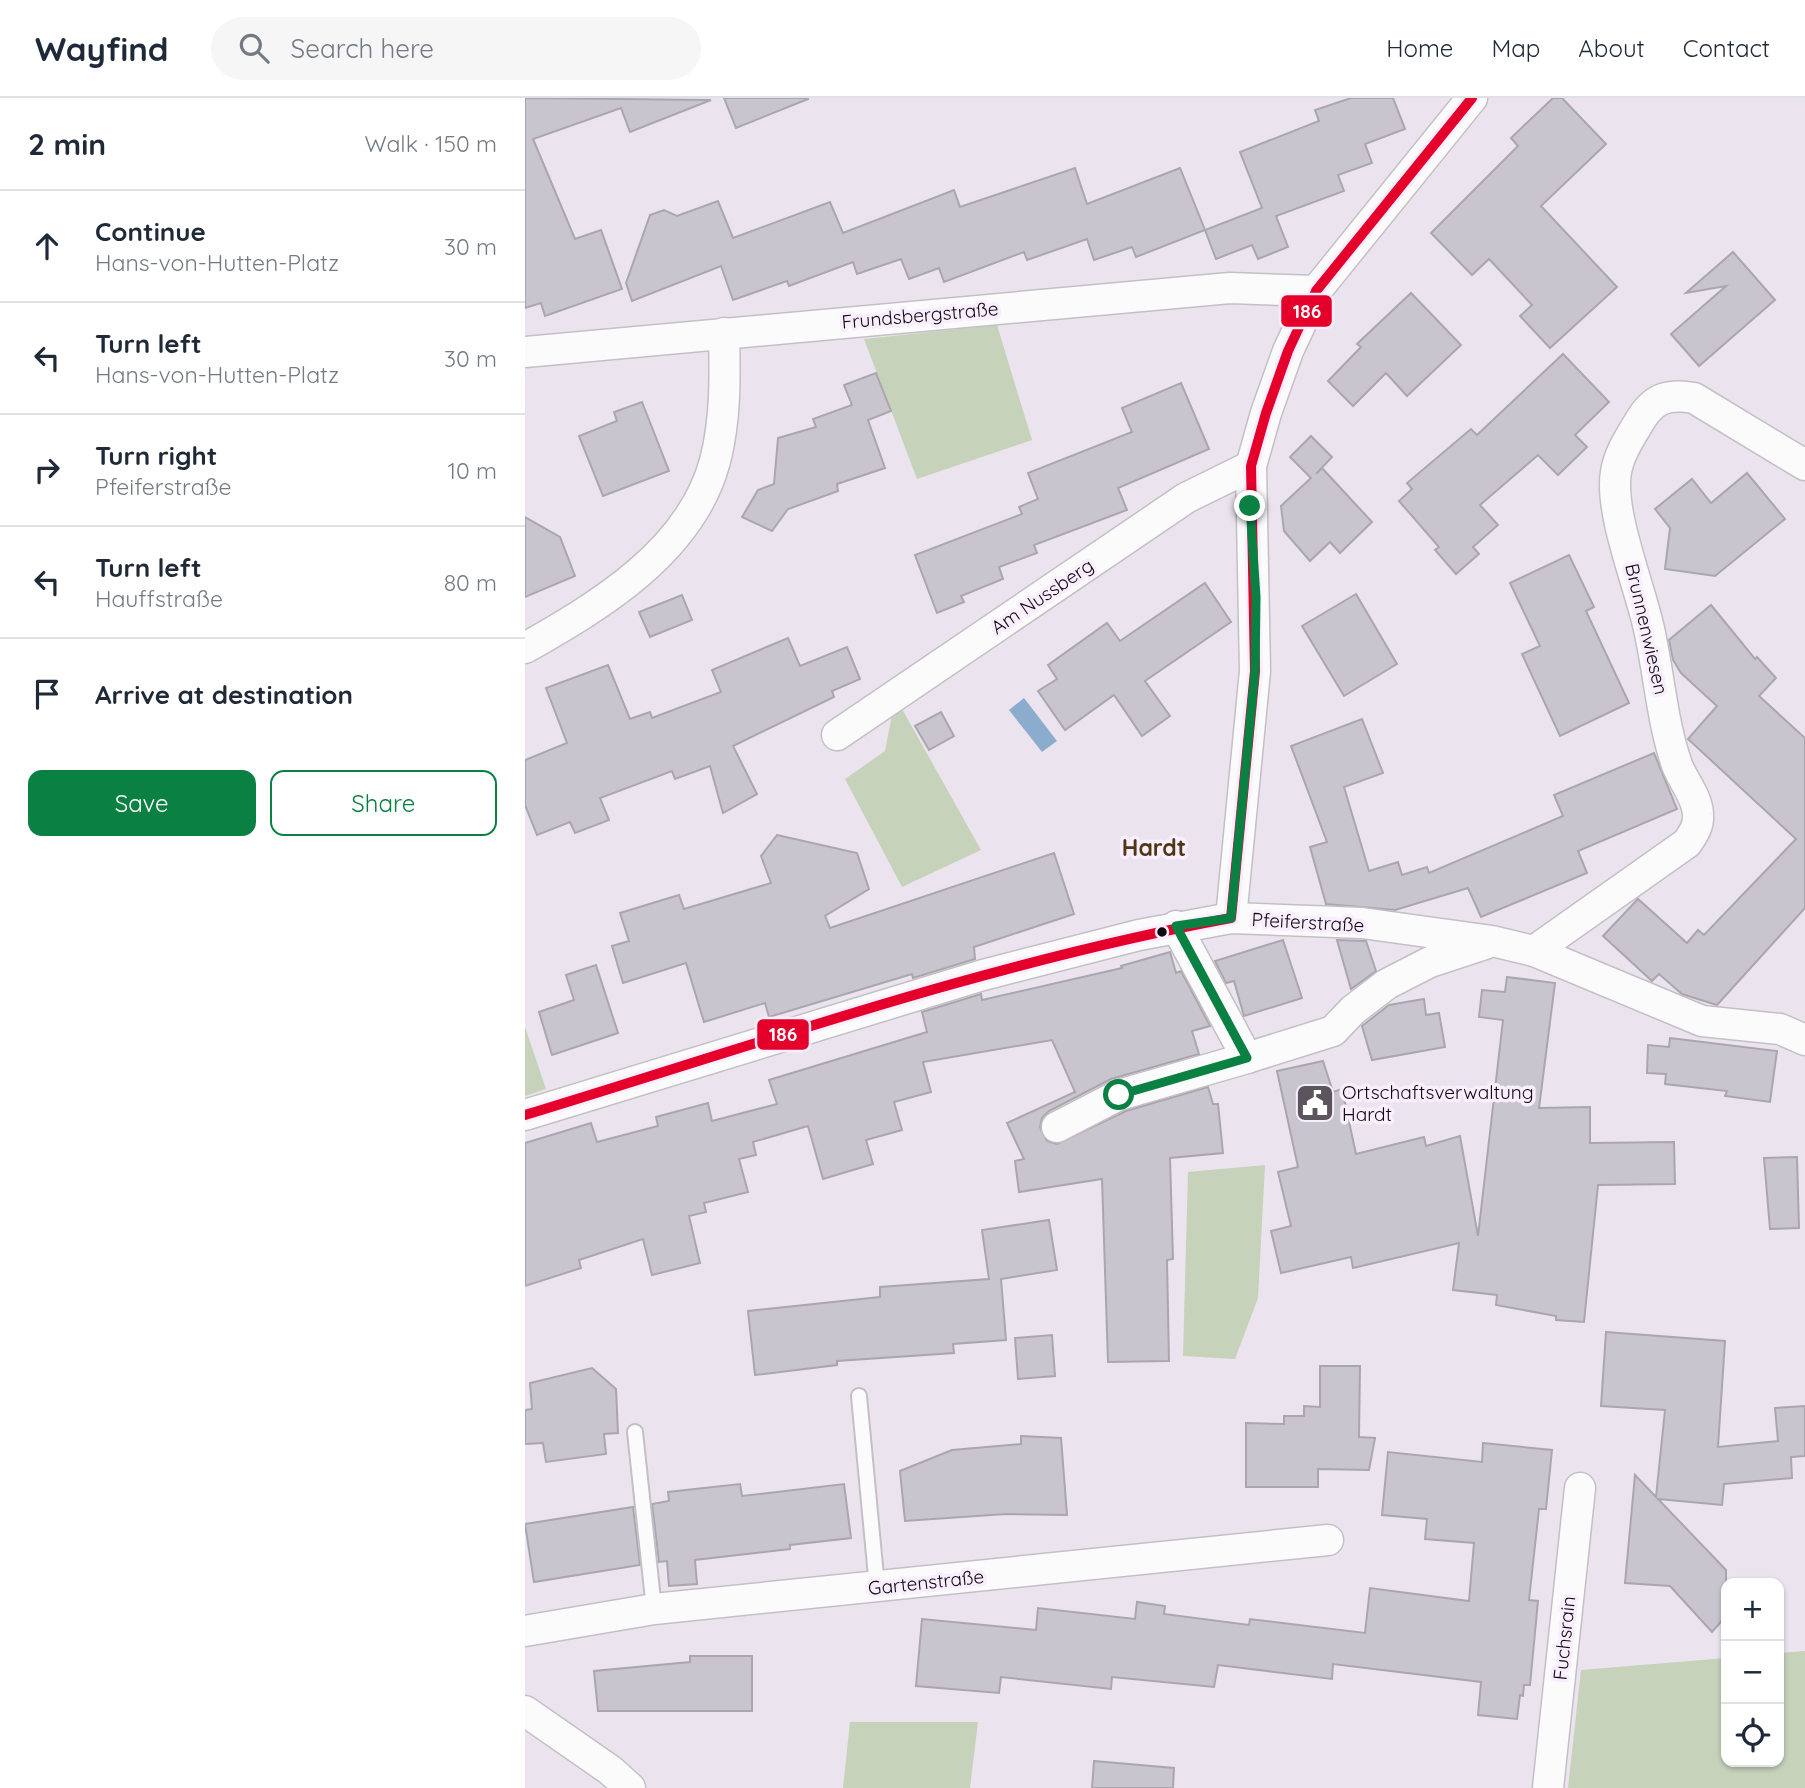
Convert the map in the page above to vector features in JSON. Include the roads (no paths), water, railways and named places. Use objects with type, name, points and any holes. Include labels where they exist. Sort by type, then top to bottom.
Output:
[{"type":"street","points":[[1231,918],[1255,671],[1251,466],[1288,351],[1316,291],[1472,98]]},
{"type":"street","name":"Frundsbergstraße","points":[[525,352],[1230,288],[1316,291]]},
{"type":"street","points":[[525,649],[645,569],[680,529],[698,500],[714,463],[725,393],[724,333]]},
{"type":"street","name":"Brunnenwiesen","points":[[1534,951],[1687,843],[1696,830],[1697,805],[1678,766],[1671,742],[1649,630],[1616,501],[1616,471],[1622,453],[1641,418],[1648,407],[1660,398],[1678,395],[1694,398],[1805,465]]},
{"type":"street","name":"Am Nussberg","points":[[837,735],[1186,498],[1251,466]]},
{"type":"street","name":"Pfeiferstraße","points":[[525,1115],[983,975],[1176,926],[1231,918],[1362,923],[1492,941],[1534,951],[1702,1021],[1801,1029]]},
{"type":"street","points":[[1176,926],[1247,1058]]},
{"type":"street","points":[[1057,1127],[1119,1095],[1333,1031],[1353,1010],[1387,984],[1430,962],[1492,941]]},
{"type":"street","name":"Fuchsrain","points":[[1548,1788],[1580,1488]]},
{"type":"street","name":"Gartenstraße","points":[[525,1631],[654,1609],[1328,1540]]},
{"type":"street","points":[[525,1712],[610,1770],[630,1788]]},
{"type":"lane","points":[[859,1396],[877,1587]]},
{"type":"lane","points":[[635,1432],[654,1609]]},
{"type":"water","points":[[1024,698],[1057,741],[1042,752],[1009,710]]},
{"type":"place","name":"Ortschaftsverwaltung Hardt","points":[[1315,1103]]},
{"type":"district","name":"Hardt","points":[[1154,848]]}]
